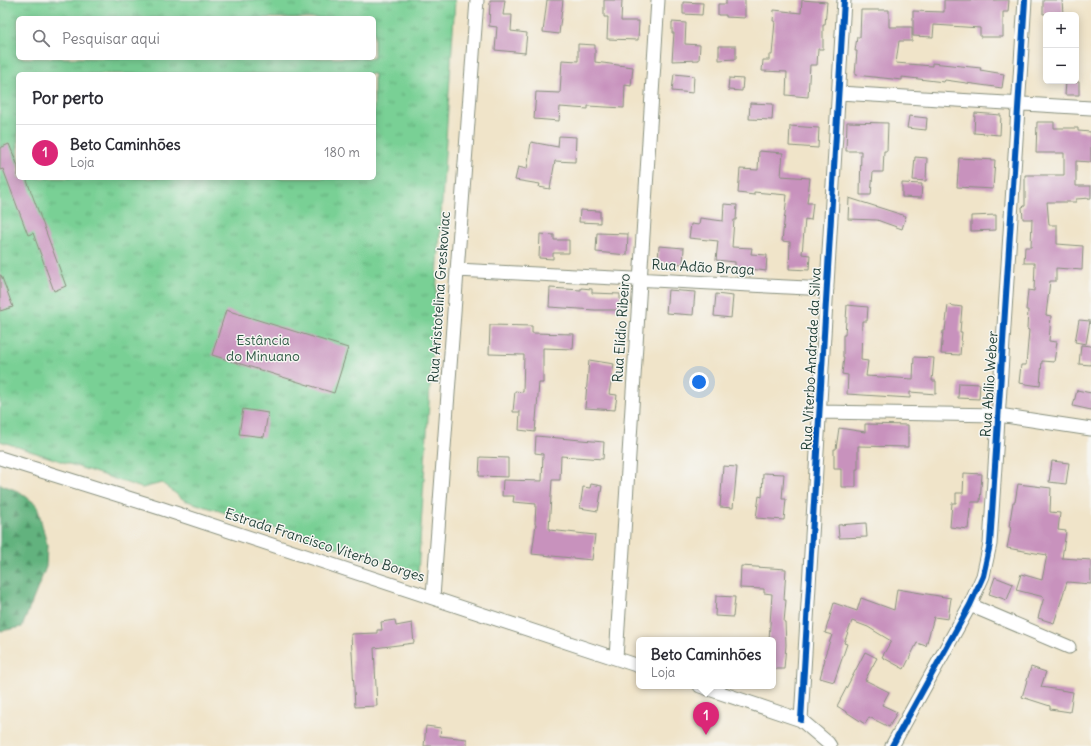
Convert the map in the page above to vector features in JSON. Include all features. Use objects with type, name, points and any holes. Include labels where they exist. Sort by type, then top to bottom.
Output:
[{"type":"street","name":"Rua Aristotelina Greskoviac","points":[[433,597],[477,0]]},
{"type":"street","name":"Rua Elídio Ribeiro","points":[[616,658],[658,0]]},
{"type":"street","name":"Rua Viterbo Andrade da Silva","points":[[801,720],[844,0]]},
{"type":"street","name":"Rua Abílio Weber","points":[[892,746],[970,605],[983,576],[990,544],[1025,0]]},
{"type":"street","points":[[838,93],[1091,108]]},
{"type":"street","name":"Rua Adão Braga","points":[[457,270],[827,289]]},
{"type":"street","points":[[820,412],[998,415],[1091,429]]},
{"type":"street","name":"Estrada Francisco Viterbo Borges","points":[[0,458],[160,508],[636,665]]},
{"type":"street","points":[[970,605],[1069,647]]},
{"type":"street","points":[[709,689],[801,720],[830,746]]},
{"type":"green space","name":"Estância do Minuano","points":[[0,0],[455,0],[418,573],[184,500],[162,483],[142,488],[0,441]]},
{"type":"green space","points":[[0,484],[20,492],[37,505],[47,545],[46,567],[22,627],[1,631],[0,630]]},
{"type":"building","points":[[490,0],[505,0],[503,15],[512,15],[511,31],[527,33],[525,53],[495,50],[497,27],[489,26]]},
{"type":"building","points":[[547,0],[563,0],[559,34],[543,32]]},
{"type":"building","points":[[604,0],[622,0],[621,21],[639,21],[638,40],[607,39],[608,17],[604,17]]},
{"type":"building","points":[[726,0],[745,0],[745,18],[718,15],[718,4],[726,4]]},
{"type":"building","points":[[802,0],[827,2],[825,25],[823,25],[823,49],[818,49],[817,65],[810,65],[808,97],[786,95],[787,72],[762,71],[763,60],[769,60],[769,55],[772,55],[775,21],[773,21],[774,10],[801,13]]},
{"type":"building","points":[[944,0],[1009,0],[1008,12],[1003,12],[1003,37],[980,37],[980,28],[934,25],[933,37],[913,36],[913,11],[944,12]]},
{"type":"building","points":[[1043,0],[1062,0],[1063,12],[1043,12]]},
{"type":"building","points":[[683,2],[703,3],[702,15],[683,14]]},
{"type":"building","points":[[861,10],[889,10],[889,27],[912,27],[912,41],[899,41],[896,63],[932,66],[932,63],[981,68],[980,70],[1004,74],[1002,88],[945,80],[944,82],[902,77],[902,80],[855,75],[857,51],[855,51],[857,37],[860,37]]},
{"type":"building","points":[[672,22],[686,23],[685,44],[700,45],[699,60],[672,61],[674,33],[672,33]]},
{"type":"building","points":[[578,44],[595,45],[595,62],[633,67],[631,86],[625,85],[624,108],[588,106],[588,109],[560,107],[559,121],[534,119],[536,92],[560,93],[562,60],[578,61]]},
{"type":"building","points":[[719,46],[736,46],[736,59],[719,60]]},
{"type":"building","points":[[674,74],[694,76],[693,93],[672,91]]},
{"type":"building","points":[[729,78],[743,79],[742,91],[728,90]]},
{"type":"building","points":[[1066,84],[1079,84],[1079,95],[1065,95]]},
{"type":"building","points":[[750,103],[773,104],[772,120],[749,119]]},
{"type":"building","points":[[975,113],[1001,115],[1000,135],[974,133]]},
{"type":"building","points":[[909,116],[927,118],[926,130],[907,128]]},
{"type":"building","points":[[847,122],[888,123],[887,151],[884,151],[883,172],[873,172],[871,195],[860,195],[861,151],[846,151]]},
{"type":"building","points":[[1037,122],[1054,122],[1054,128],[1078,128],[1078,131],[1091,132],[1091,162],[1076,161],[1076,186],[1091,186],[1091,198],[1076,199],[1076,202],[1047,202],[1049,225],[1057,225],[1057,244],[1083,246],[1082,270],[1056,268],[1056,281],[1050,281],[1046,315],[1051,316],[1049,341],[1057,342],[1054,362],[1042,361],[1040,386],[1019,383],[1021,365],[1026,365],[1029,330],[1027,329],[1028,310],[1026,310],[1028,290],[1034,291],[1035,263],[1024,263],[1025,247],[1031,247],[1032,219],[1023,219],[1022,207],[1025,206],[1025,175],[1064,175],[1064,153],[1036,153]]},
{"type":"building","points":[[790,126],[819,128],[818,148],[789,146]]},
{"type":"building","points":[[559,136],[576,137],[575,162],[555,161],[550,189],[539,187],[540,184],[515,180],[518,167],[527,169],[531,142],[558,147]]},
{"type":"building","points":[[9,144],[16,161],[16,180],[27,180],[66,286],[54,291],[33,233],[28,235],[3,169],[0,170],[0,148]]},
{"type":"building","points":[[759,151],[783,153],[781,176],[810,178],[807,203],[813,203],[811,220],[805,219],[802,254],[810,255],[809,270],[789,269],[790,242],[782,241],[787,195],[754,192],[754,195],[738,193],[740,169],[758,170]]},
{"type":"building","points":[[915,157],[927,158],[926,181],[913,180]]},
{"type":"building","points":[[959,158],[995,160],[993,189],[957,187]]},
{"type":"building","points":[[902,183],[922,184],[921,198],[902,197]]},
{"type":"building","points":[[849,198],[906,216],[902,229],[877,220],[848,219]]},
{"type":"building","points":[[724,204],[737,205],[736,220],[734,220],[732,247],[752,248],[751,254],[767,255],[766,271],[735,267],[735,262],[716,260],[718,241],[689,238],[691,224],[699,225],[700,218],[723,221]]},
{"type":"building","points":[[580,210],[600,211],[600,223],[579,222]]},
{"type":"building","points":[[996,215],[996,230],[971,231],[971,216]]},
{"type":"building","points":[[597,233],[628,234],[627,255],[596,252]]},
{"type":"building","points":[[540,234],[554,235],[554,240],[569,240],[569,253],[553,253],[553,259],[539,258]]},
{"type":"building","points":[[659,246],[684,248],[683,264],[658,262]]},
{"type":"building","points":[[0,275],[13,307],[0,311]]},
{"type":"building","points":[[550,288],[581,290],[581,288],[592,289],[592,293],[620,294],[620,310],[549,307]]},
{"type":"building","points":[[668,290],[695,292],[693,315],[666,313]]},
{"type":"building","points":[[716,294],[733,296],[731,318],[714,316]]},
{"type":"building","points":[[847,305],[868,307],[867,321],[862,321],[861,360],[868,361],[866,376],[913,379],[914,357],[934,358],[932,381],[936,381],[936,394],[910,392],[910,398],[847,394],[848,375],[842,374],[844,357],[843,335],[845,335]]},
{"type":"building","points":[[948,305],[962,307],[960,355],[941,354],[943,331],[945,331]]},
{"type":"building","points":[[226,310],[348,348],[334,393],[212,355]]},
{"type":"building","points":[[1079,320],[1090,321],[1086,344],[1075,342]]},
{"type":"building","points":[[490,325],[532,326],[532,333],[574,334],[573,349],[543,348],[543,383],[539,383],[535,432],[519,430],[520,412],[513,412],[515,391],[523,392],[524,355],[489,354]]},
{"type":"building","points":[[1081,345],[1091,346],[1091,365],[1079,364]]},
{"type":"building","points":[[589,360],[614,364],[609,394],[617,395],[615,410],[585,408]]},
{"type":"building","points":[[959,383],[980,384],[979,399],[958,398]]},
{"type":"building","points":[[1077,390],[1091,393],[1091,410],[1073,406]]},
{"type":"building","points":[[243,409],[268,413],[264,437],[239,434]]},
{"type":"building","points":[[865,424],[908,425],[908,447],[858,446],[856,487],[841,487],[841,469],[834,469],[834,449],[836,449],[839,428],[865,432]]},
{"type":"building","points":[[536,436],[604,442],[603,459],[561,456],[560,480],[552,480],[549,530],[595,535],[592,560],[532,554],[536,524],[536,504],[513,502],[514,496],[502,496],[503,480],[542,481],[543,454],[535,453]]},
{"type":"building","points":[[480,457],[508,458],[508,477],[479,476]]},
{"type":"building","points":[[1052,461],[1069,463],[1066,484],[1049,482]]},
{"type":"building","points":[[723,466],[737,467],[733,508],[720,507]]},
{"type":"building","points":[[763,473],[784,474],[782,499],[786,499],[784,520],[756,518],[759,496],[762,497]]},
{"type":"building","points":[[964,473],[982,474],[980,502],[971,502],[968,529],[950,527],[952,503],[956,503],[956,493],[963,493]]},
{"type":"building","points":[[591,484],[602,486],[598,511],[580,508],[583,487],[590,488]]},
{"type":"building","points":[[1018,484],[1051,488],[1050,512],[1060,513],[1058,530],[1066,531],[1062,558],[1091,560],[1091,584],[1067,582],[1054,623],[1038,618],[1044,597],[1016,590],[1021,574],[1042,580],[1047,555],[1007,548],[1011,527],[1009,527],[1013,502],[1015,502]]},
{"type":"building","points":[[866,523],[867,537],[839,538],[838,525]]},
{"type":"building","points":[[741,566],[786,569],[784,622],[786,645],[784,669],[776,669],[776,637],[769,637],[772,594],[764,593],[764,589],[740,588]]},
{"type":"building","points":[[995,577],[1013,584],[1007,600],[989,594]]},
{"type":"building","points":[[897,589],[951,598],[948,619],[934,617],[926,646],[917,643],[904,669],[882,657],[891,641],[868,627],[852,621],[844,643],[847,644],[834,682],[820,678],[824,658],[832,635],[825,633],[834,603],[857,611],[861,598],[894,610]]},
{"type":"building","points":[[716,596],[735,597],[733,617],[715,616]]},
{"type":"building","points":[[395,620],[396,626],[412,623],[414,643],[374,648],[377,706],[355,707],[351,634],[377,633],[377,630],[382,630],[381,622]]},
{"type":"building","points":[[865,652],[877,658],[865,680],[889,692],[882,705],[897,712],[889,727],[869,717],[865,724],[837,706]]},
{"type":"building","points":[[1031,667],[1046,672],[1041,687],[1073,692],[1070,712],[1050,709],[1050,706],[1022,697]]},
{"type":"building","points":[[426,726],[441,728],[440,736],[467,739],[467,746],[424,746]]},
{"type":"cycle path","points":[[801,720],[844,0]]},
{"type":"cycle path","points":[[892,746],[970,605],[983,576],[990,544],[1025,0]]},
{"type":"place","name":"Beto Caminhões","points":[[706,735]]}]
